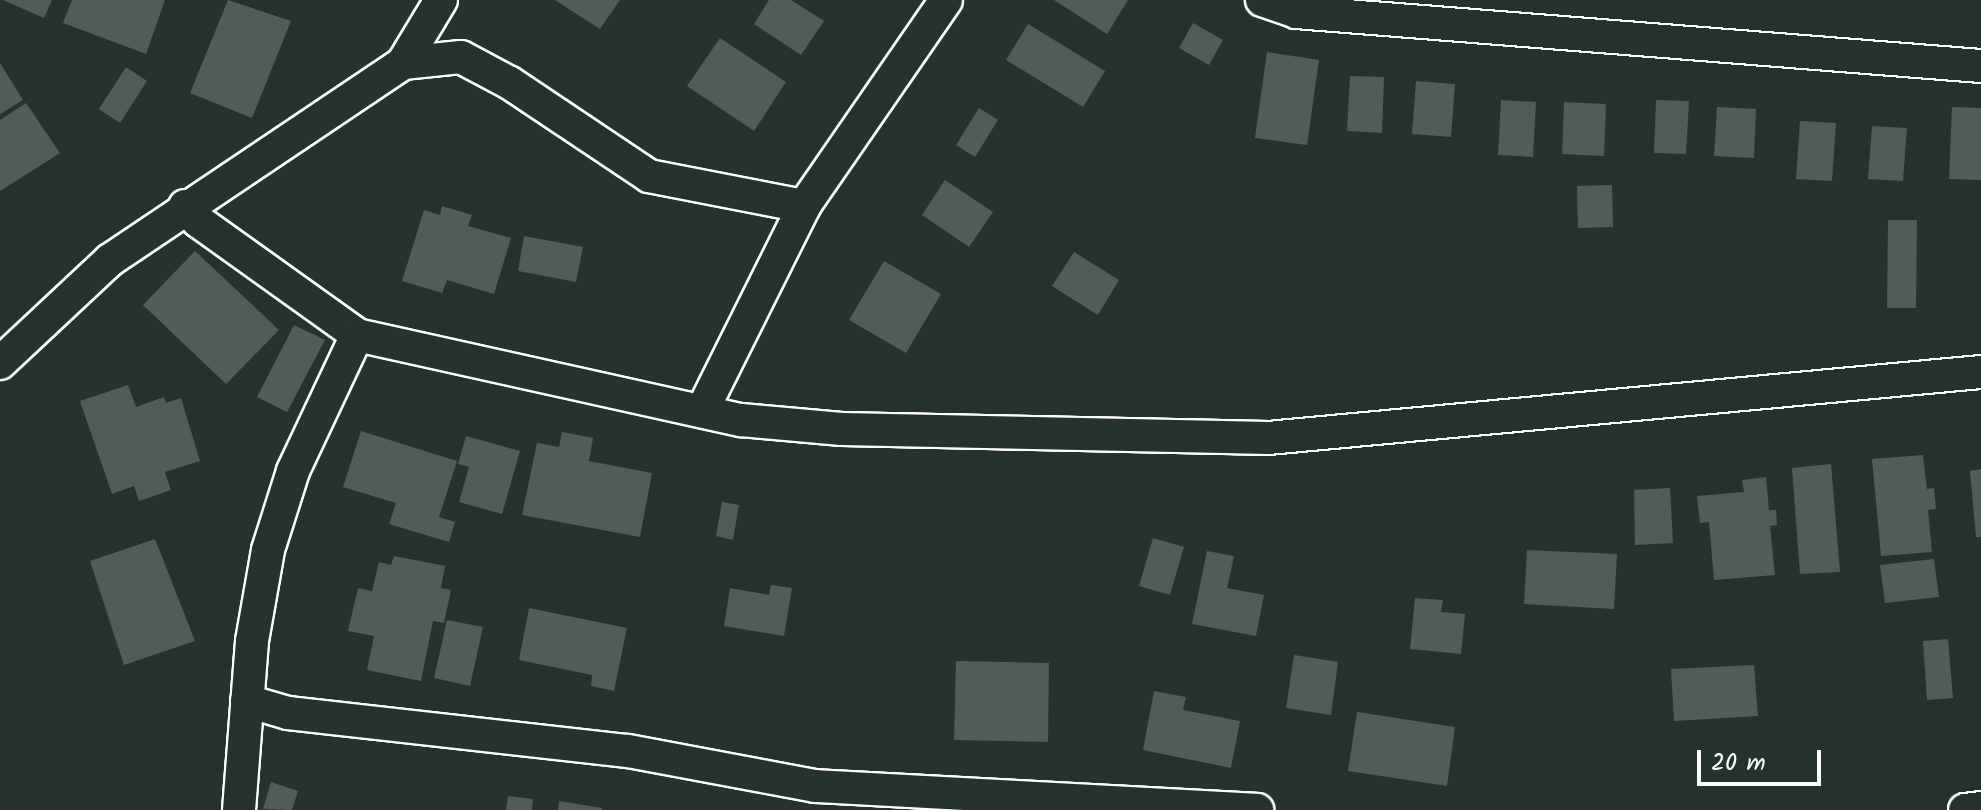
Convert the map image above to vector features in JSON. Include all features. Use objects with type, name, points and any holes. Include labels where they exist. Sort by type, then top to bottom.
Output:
[{"type":"street","points":[[0,363],[110,260],[185,206],[403,63],[441,0]]},
{"type":"street","points":[[702,411],[804,206],[946,0]]},
{"type":"street","points":[[1262,0],[1296,12],[1981,66]]},
{"type":"street","points":[[403,63],[461,57],[510,83],[649,176],[804,206]]},
{"type":"street","points":[[185,206],[198,221],[357,335],[527,377],[741,420],[842,429],[1268,438],[1981,372]]},
{"type":"street","points":[[239,810],[247,701],[268,550],[293,471],[357,335]]},
{"type":"street","points":[[247,701],[288,713],[628,751],[815,786],[1257,810]]},
{"type":"street","points":[[1965,810],[1981,808]]},
{"type":"building","points":[[3,0],[52,0],[44,18]]},
{"type":"building","points":[[72,0],[165,0],[146,54],[63,23]]},
{"type":"building","points":[[228,0],[291,21],[252,118],[190,93]]},
{"type":"building","points":[[555,0],[620,0],[600,29]]},
{"type":"building","points":[[769,0],[791,0],[824,21],[801,55],[754,24]]},
{"type":"building","points":[[1054,0],[1128,0],[1107,34]]},
{"type":"building","points":[[1193,23],[1223,40],[1209,65],[1179,48]]},
{"type":"building","points":[[1028,24],[1105,71],[1083,107],[1006,60]]},
{"type":"building","points":[[720,38],[786,82],[754,131],[687,86]]},
{"type":"building","points":[[1267,52],[1319,60],[1307,145],[1255,138]]},
{"type":"building","points":[[0,63],[23,100],[0,114]]},
{"type":"building","points":[[126,67],[147,81],[120,123],[99,109]]},
{"type":"building","points":[[1350,76],[1384,77],[1382,133],[1347,131]]},
{"type":"building","points":[[1416,81],[1455,84],[1451,137],[1412,134]]},
{"type":"building","points":[[1501,100],[1536,102],[1533,157],[1498,155]]},
{"type":"building","points":[[1656,100],[1689,101],[1686,154],[1654,153]]},
{"type":"building","points":[[1564,102],[1606,104],[1604,156],[1562,154]]},
{"type":"building","points":[[26,103],[60,153],[0,191],[0,120]]},
{"type":"building","points":[[1717,107],[1756,109],[1754,158],[1714,156]]},
{"type":"building","points":[[1952,107],[1981,108],[1981,180],[1949,179]]},
{"type":"building","points":[[979,108],[998,120],[975,157],[956,145]]},
{"type":"building","points":[[1800,121],[1836,123],[1832,181],[1796,179]]},
{"type":"building","points":[[1872,126],[1907,128],[1903,181],[1868,179]]},
{"type":"building","points":[[945,180],[993,212],[969,247],[922,215]]},
{"type":"building","points":[[1612,185],[1613,227],[1578,228],[1577,186]]},
{"type":"building","points":[[442,206],[472,215],[468,226],[511,238],[494,294],[447,280],[442,293],[402,281],[424,210],[440,215]]},
{"type":"building","points":[[1888,220],[1917,220],[1916,308],[1887,308]]},
{"type":"building","points":[[524,236],[583,247],[576,282],[518,271]]},
{"type":"building","points":[[195,251],[279,330],[226,384],[143,305]]},
{"type":"building","points":[[1074,252],[1119,280],[1098,315],[1052,286]]},
{"type":"building","points":[[884,261],[941,294],[906,353],[849,320]]},
{"type":"building","points":[[294,325],[325,340],[287,412],[257,397]]},
{"type":"building","points":[[128,385],[136,407],[164,397],[166,403],[181,398],[200,461],[165,472],[171,490],[139,501],[134,486],[112,494],[80,401]]},
{"type":"building","points":[[361,431],[457,461],[439,517],[455,522],[449,542],[389,524],[396,503],[343,487]]},
{"type":"building","points":[[562,432],[593,438],[589,461],[652,473],[640,537],[522,515],[537,443],[559,447]]},
{"type":"building","points":[[466,436],[520,451],[502,514],[459,502],[469,467],[458,464]]},
{"type":"building","points":[[1923,455],[1927,489],[1934,488],[1936,509],[1928,510],[1932,552],[1881,556],[1872,459]]},
{"type":"building","points":[[1831,464],[1840,572],[1800,574],[1792,468]]},
{"type":"building","points":[[1981,469],[1981,537],[1976,537],[1970,471]]},
{"type":"building","points":[[1766,477],[1769,510],[1776,510],[1777,525],[1770,526],[1775,575],[1714,580],[1709,522],[1700,523],[1697,496],[1744,492],[1742,480]]},
{"type":"building","points":[[1670,488],[1673,543],[1635,545],[1634,490]]},
{"type":"building","points":[[722,502],[739,505],[733,540],[716,536]]},
{"type":"building","points":[[1153,538],[1184,547],[1170,595],[1139,586]]},
{"type":"building","points":[[155,539],[195,641],[124,665],[90,561]]},
{"type":"building","points":[[1527,550],[1617,554],[1614,609],[1524,604]]},
{"type":"building","points":[[1207,551],[1234,556],[1227,588],[1264,595],[1256,636],[1192,624]]},
{"type":"building","points":[[394,556],[445,566],[441,588],[451,590],[444,623],[433,621],[421,681],[367,670],[374,636],[348,631],[358,588],[372,591],[379,562],[391,565]]},
{"type":"building","points":[[1934,559],[1939,597],[1885,603],[1880,565]]},
{"type":"building","points":[[771,585],[792,588],[784,636],[724,626],[730,588],[769,595]]},
{"type":"building","points":[[1415,598],[1443,600],[1441,612],[1465,614],[1461,654],[1410,649]]},
{"type":"building","points":[[529,608],[627,628],[614,691],[591,686],[592,675],[519,660]]},
{"type":"building","points":[[447,620],[483,627],[470,686],[434,678]]},
{"type":"building","points":[[1948,639],[1953,698],[1927,700],[1923,641]]},
{"type":"building","points":[[1294,655],[1338,662],[1331,715],[1286,708]]},
{"type":"building","points":[[956,661],[1049,663],[1048,742],[954,740]]},
{"type":"building","points":[[1754,665],[1758,716],[1674,721],[1671,669]]},
{"type":"building","points":[[1154,691],[1186,697],[1183,710],[1240,721],[1231,768],[1143,750]]},
{"type":"building","points":[[1357,712],[1455,727],[1447,786],[1348,771]]},
{"type":"building","points":[[271,782],[298,791],[292,810],[263,809]]},
{"type":"building","points":[[508,796],[533,799],[532,810],[506,810]]},
{"type":"building","points":[[559,801],[602,808],[602,810],[558,810]]}]
